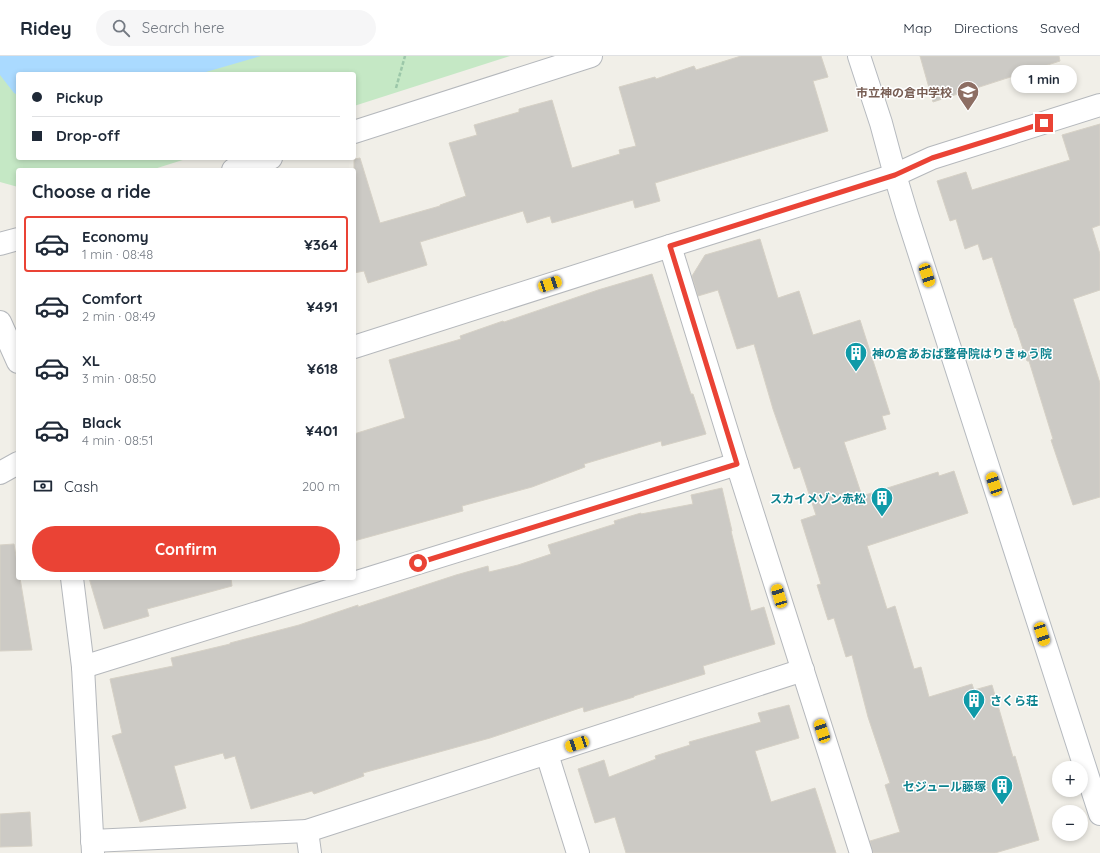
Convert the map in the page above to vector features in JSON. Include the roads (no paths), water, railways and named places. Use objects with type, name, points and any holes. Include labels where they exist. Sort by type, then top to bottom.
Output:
[{"type":"street","points":[[356,131],[591,56]]},
{"type":"street","points":[[859,56],[881,124],[895,175],[1100,814]]},
{"type":"street","points":[[356,346],[895,175],[932,158],[1100,105]]},
{"type":"street","points":[[239,168],[265,160]]},
{"type":"street","points":[[0,244],[16,240]]},
{"type":"street","points":[[670,246],[860,853]]},
{"type":"street","points":[[0,322],[16,358]]},
{"type":"street","points":[[0,472],[16,464]]},
{"type":"street","points":[[83,667],[737,464]]},
{"type":"street","points":[[72,580],[83,667],[93,847],[307,831],[803,670]]},
{"type":"street","points":[[547,754],[578,853]]},
{"type":"street","points":[[307,831],[310,853]]},
{"type":"water","points":[[0,56],[261,56],[206,72],[16,72],[16,94],[0,75]]},
{"type":"place","name":"市立神の倉中学校","points":[[968,112]]},
{"type":"place","name":"神の倉あおば整骨院はりきゅう院","points":[[856,372]]},
{"type":"place","name":"スカイメゾン赤松","points":[[882,518]]},
{"type":"place","name":"さくら荘","points":[[974,720]]},
{"type":"place","name":"セジュール藤塚","points":[[1002,806]]}]
